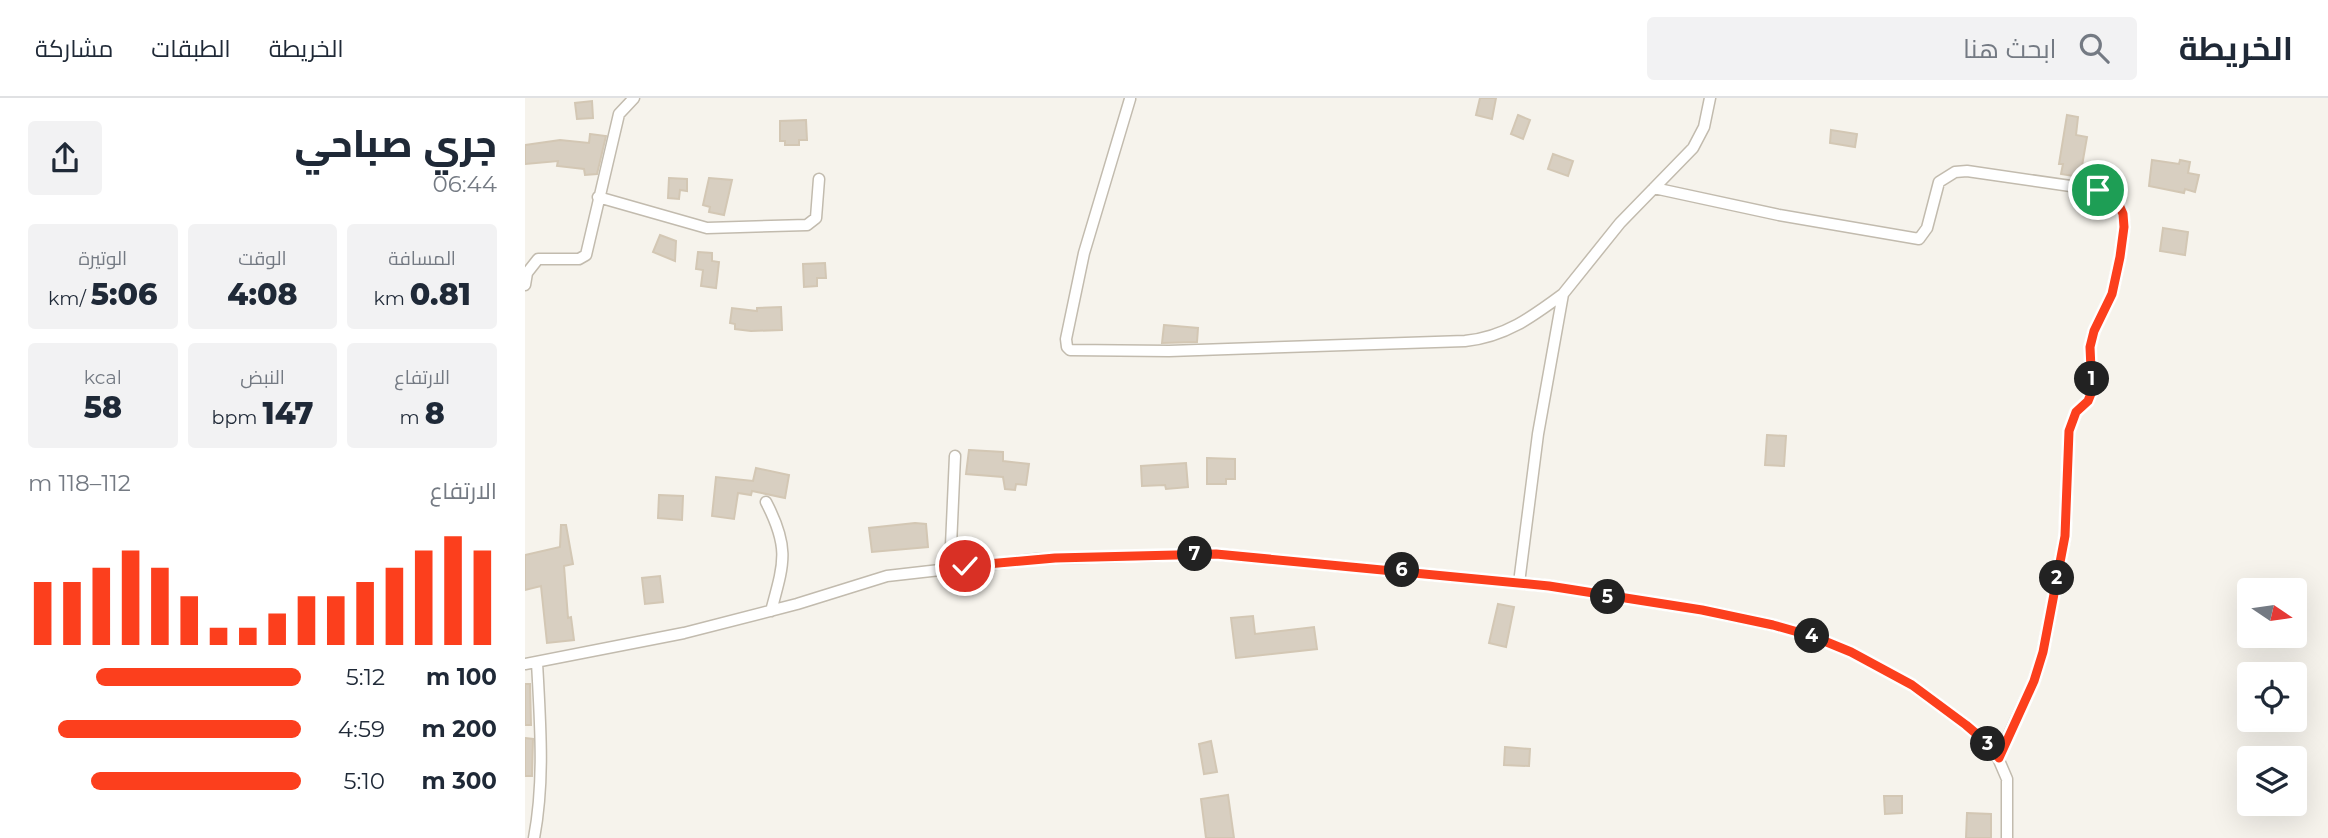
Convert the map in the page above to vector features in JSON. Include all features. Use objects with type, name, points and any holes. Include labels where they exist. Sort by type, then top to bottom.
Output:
[{"type":"street","points":[[525,285],[527,273],[538,259],[579,259],[586,255],[619,114],[634,98]]},
{"type":"street","points":[[1131,99],[1084,253],[1067,328],[1066,347],[1070,350],[1169,351],[1386,346],[1475,340],[1496,335],[1525,322],[1563,294],[1620,223],[1693,148],[1704,127],[1710,98]]},
{"type":"street","points":[[1654,188],[1779,215],[1919,239],[1927,228],[1939,181],[1955,172],[1967,171],[2098,190],[2117,200],[2123,214],[2124,227],[2120,257],[2112,294],[2094,331],[2090,347],[2092,391],[2088,401],[2076,412],[2069,431],[2065,536],[2043,652],[2034,681],[1999,758]]},
{"type":"street","points":[[598,198],[707,228],[807,225],[816,218],[819,179]]},
{"type":"street","points":[[1519,583],[1542,407],[1563,294]]},
{"type":"street","points":[[950,568],[955,456]]},
{"type":"street","points":[[766,502],[777,524],[785,553],[771,611]]},
{"type":"street","points":[[534,838],[540,796],[541,755],[531,663],[684,633],[771,611],[887,576],[1055,558],[1216,554],[1519,583],[1702,610],[1812,636],[1851,652],[1912,685],[1986,742],[1999,758],[2007,779],[2007,838]]},
{"type":"building","points":[[1480,98],[1496,98],[1492,119],[1476,115]]},
{"type":"building","points":[[592,101],[593,118],[577,119],[575,103]]},
{"type":"building","points":[[1518,115],[1530,120],[1523,139],[1511,134]]},
{"type":"building","points":[[2067,115],[2078,117],[2076,135],[2087,137],[2080,177],[2061,174],[2063,164],[2059,164]]},
{"type":"building","points":[[806,120],[807,140],[799,140],[799,145],[785,145],[785,141],[780,141],[780,121]]},
{"type":"building","points":[[1831,130],[1857,134],[1855,147],[1830,143]]},
{"type":"building","points":[[590,134],[606,136],[597,174],[585,175],[584,169],[557,166],[558,161],[525,164],[525,145],[560,140],[589,143]]},
{"type":"building","points":[[1553,154],[1573,161],[1568,176],[1548,169]]},
{"type":"building","points":[[2152,160],[2179,164],[2180,160],[2190,162],[2188,173],[2199,175],[2195,192],[2185,189],[2184,193],[2149,186]]},
{"type":"building","points":[[669,178],[687,179],[687,191],[680,190],[679,199],[668,198]]},
{"type":"building","points":[[709,178],[732,180],[724,215],[709,212],[710,207],[703,205]]},
{"type":"building","points":[[2163,228],[2188,232],[2185,255],[2160,251]]},
{"type":"building","points":[[660,235],[676,241],[675,261],[653,252]]},
{"type":"building","points":[[698,252],[712,253],[712,261],[719,262],[716,288],[701,286],[703,270],[696,269]]},
{"type":"building","points":[[825,263],[826,278],[817,278],[817,286],[804,287],[803,264]]},
{"type":"building","points":[[781,307],[782,330],[735,329],[735,324],[730,323],[732,308],[757,311],[757,308]]},
{"type":"building","points":[[1164,325],[1198,328],[1197,342],[1162,343]]},
{"type":"building","points":[[1767,435],[1786,436],[1784,466],[1765,465]]},
{"type":"building","points":[[969,450],[1003,452],[1003,461],[1029,464],[1026,485],[1016,484],[1015,490],[1005,489],[1003,477],[966,474]]},
{"type":"building","points":[[1207,458],[1235,459],[1235,479],[1226,479],[1226,484],[1207,484]]},
{"type":"building","points":[[1186,463],[1188,487],[1166,489],[1165,485],[1142,486],[1141,466]]},
{"type":"building","points":[[756,468],[789,475],[785,498],[752,491],[751,495],[738,493],[734,519],[712,516],[716,477],[753,481]]},
{"type":"building","points":[[659,495],[683,496],[682,520],[658,518]]},
{"type":"building","points":[[926,524],[928,547],[872,552],[869,528]]},
{"type":"building","points":[[561,525],[566,525],[573,564],[564,566],[568,618],[571,617],[574,640],[547,643],[541,586],[525,590],[525,555],[560,547]]},
{"type":"building","points":[[660,576],[663,602],[645,604],[642,578]]},
{"type":"building","points":[[1498,604],[1514,607],[1506,647],[1489,643]]},
{"type":"building","points":[[1253,616],[1255,634],[1314,627],[1317,649],[1236,658],[1231,618]]},
{"type":"building","points":[[525,684],[530,684],[531,725],[525,725]]},
{"type":"building","points":[[525,738],[533,739],[532,776],[525,776]]},
{"type":"building","points":[[1211,741],[1217,772],[1204,774],[1199,744]]},
{"type":"building","points":[[1505,747],[1530,749],[1529,766],[1504,765]]},
{"type":"building","points":[[1228,795],[1234,838],[1206,838],[1201,799]]},
{"type":"building","points":[[1884,796],[1902,796],[1902,813],[1885,814]]},
{"type":"building","points":[[1967,813],[1991,814],[1991,838],[1966,838]]},
{"type":"route","points":[[965,566],[1055,558],[1216,554],[1549,586],[1702,610],[1773,625],[1812,636],[1851,652],[1912,685],[1966,725],[1986,742],[1999,758],[2034,681],[2043,652],[2065,536],[2069,431],[2076,412],[2088,401],[2092,391],[2090,347],[2094,331],[2112,294],[2120,257],[2123,214],[2117,200],[2098,190]]}]
